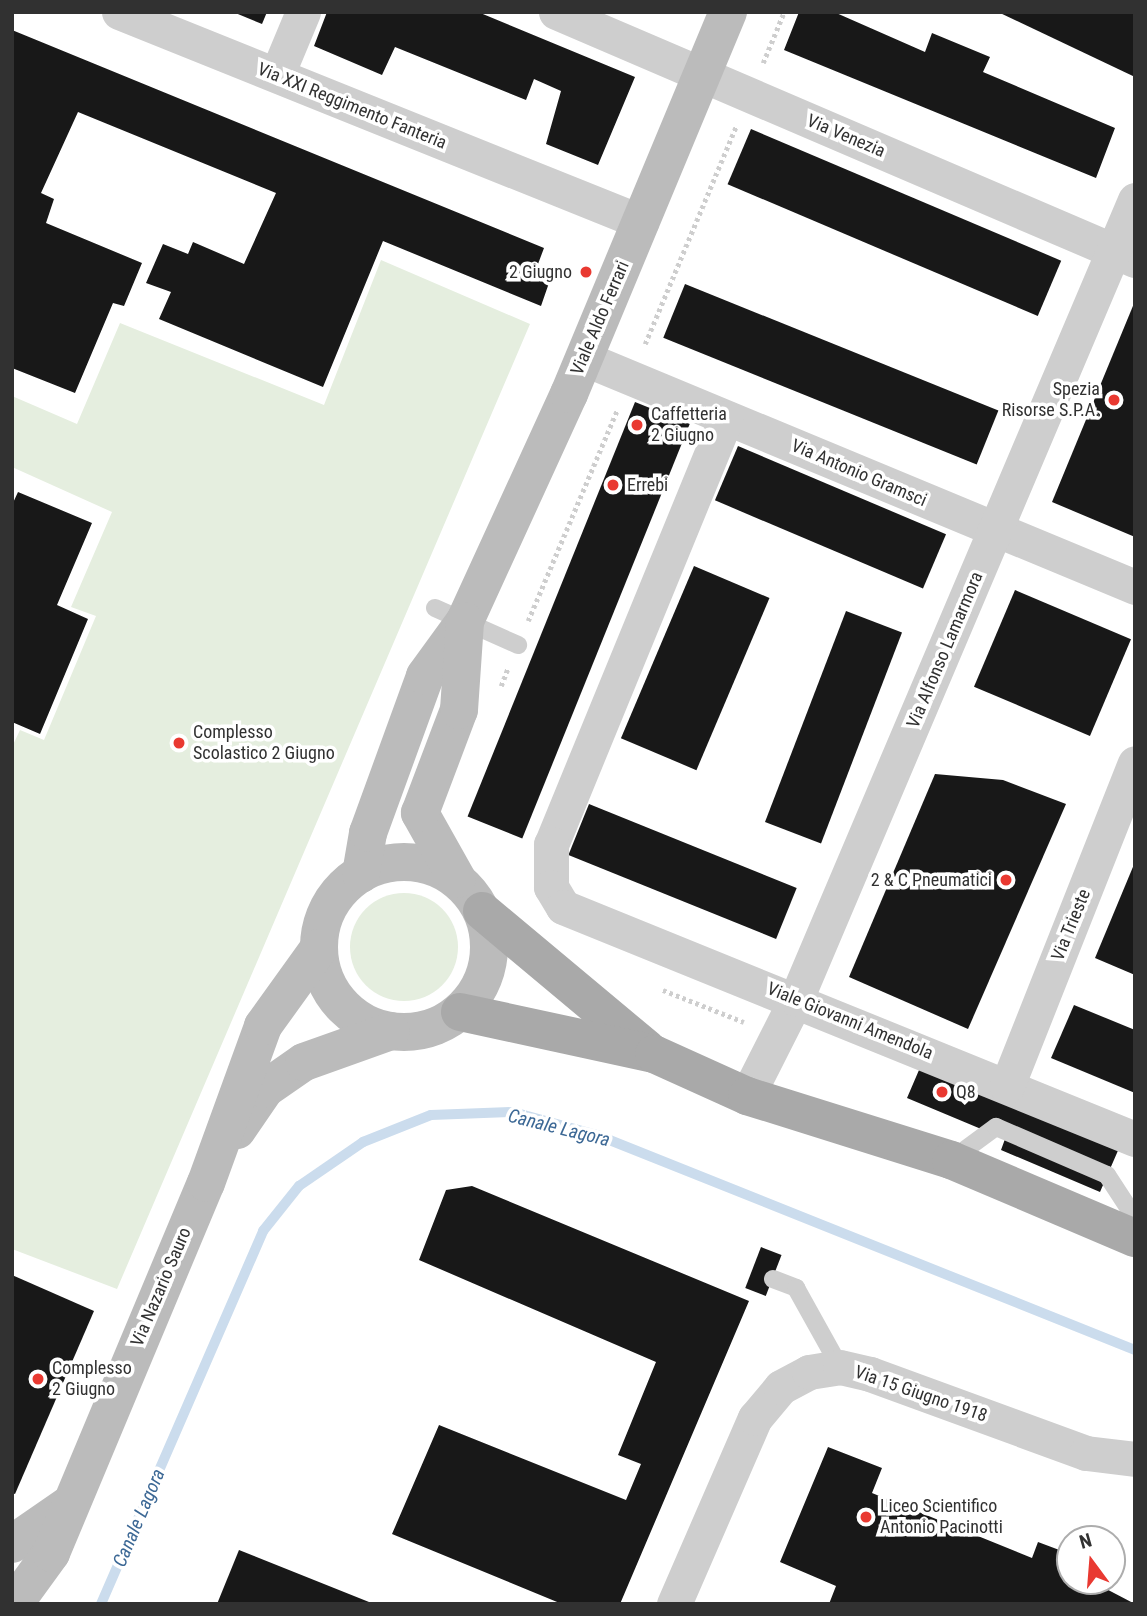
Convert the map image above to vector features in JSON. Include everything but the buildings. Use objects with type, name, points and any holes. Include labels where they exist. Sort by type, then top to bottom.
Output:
[{"type":"main road","name":"Viale Aldo Ferrari","points":[[361,874],[368,833],[450,614],[583,358],[729,12]]},
{"type":"main road","name":"Viale Aldo Ferrari","points":[[450,614],[459,710],[420,813],[457,880]]},
{"type":"main road","points":[[482,911],[490,954],[475,996],[460,1012],[425,1030],[391,1031],[339,1003],[319,948],[330,905],[361,874],[410,861],[457,880],[482,911],[654,1054]]},
{"type":"main road","name":"Via Nazario Sauro","points":[[13,1604],[51,1553],[67,1506],[206,1183],[263,1026],[319,948]]},
{"type":"main road","points":[[460,1012],[654,1054],[747,1096],[951,1160],[1135,1238]]},
{"type":"main road","name":"Via Nazario Sauro","points":[[206,1183],[265,1089],[304,1062],[391,1031]]},
{"type":"main road","points":[[12,1544],[67,1506]]},
{"type":"street","name":"Via XXI Reggimento Fanteria","points":[[119,12],[641,222]]},
{"type":"street","name":"Via XXI Reggimento Fanteria","points":[[165,12],[563,173],[584,199]]},
{"type":"street","points":[[283,60],[303,12]]},
{"type":"street","name":"Via Venezia","points":[[556,12],[1124,256]]},
{"type":"street","name":"Via Alfonso Lamarmora","points":[[747,1096],[796,999],[996,530],[1124,256],[1135,200]]},
{"type":"street","name":"Via Antonio Gramsci","points":[[583,358],[1135,587]]},
{"type":"street","name":"Viale Giovanni Amendola","points":[[726,418],[551,844],[551,887],[564,907],[1135,1139]]},
{"type":"street","name":"Via Trieste","points":[[1007,1086],[1135,763]]},
{"type":"street","name":"Via 15 Giugno 1918","points":[[674,1604],[755,1418],[781,1387],[809,1372],[840,1367],[1086,1453],[1135,1460]]},
{"type":"lane","points":[[450,614],[518,645]]},
{"type":"lane","points":[[951,1160],[996,1127],[1107,1175],[1135,1219]]},
{"type":"lane","points":[[773,1279],[796,1288],[840,1367]]},
{"type":"path","points":[[518,645],[784,12]]},
{"type":"green space","name":"Complesso Scolastico 2 Giugno","points":[[381,260],[530,324],[117,1289],[12,1249],[12,747],[20,730],[44,740],[96,616],[71,607],[112,512],[12,467],[12,396],[77,424],[120,323],[324,405]]},
{"type":"green space","points":[[404,893],[425,897],[442,909],[454,926],[458,947],[454,968],[442,985],[425,997],[404,1001],[383,997],[366,985],[354,968],[350,947],[354,926],[366,909],[383,897]]},
{"type":"waterway","name":"Canale Lagora","points":[[101,1604],[263,1231],[299,1186],[363,1142],[431,1115],[513,1112],[597,1135],[1135,1350]]},
{"type":"place","name":"2 Giugno","points":[[586,272]]},
{"type":"place","name":"Spezia Risorse S.P.A.","points":[[1114,400]]},
{"type":"place","name":"Caffetteria 2 Giugno","points":[[637,425]]},
{"type":"place","name":"Errebi","points":[[613,485]]},
{"type":"place","name":"Complesso Scolastico 2 Giugno","points":[[179,743]]},
{"type":"place","name":"2 & C Pneumatici","points":[[1006,880]]},
{"type":"place","name":"Q8","points":[[942,1092]]},
{"type":"place","name":"Complesso 2 Giugno","points":[[38,1379]]},
{"type":"place","name":"Liceo Scientifico Antonio Pacinotti","points":[[866,1517]]}]
